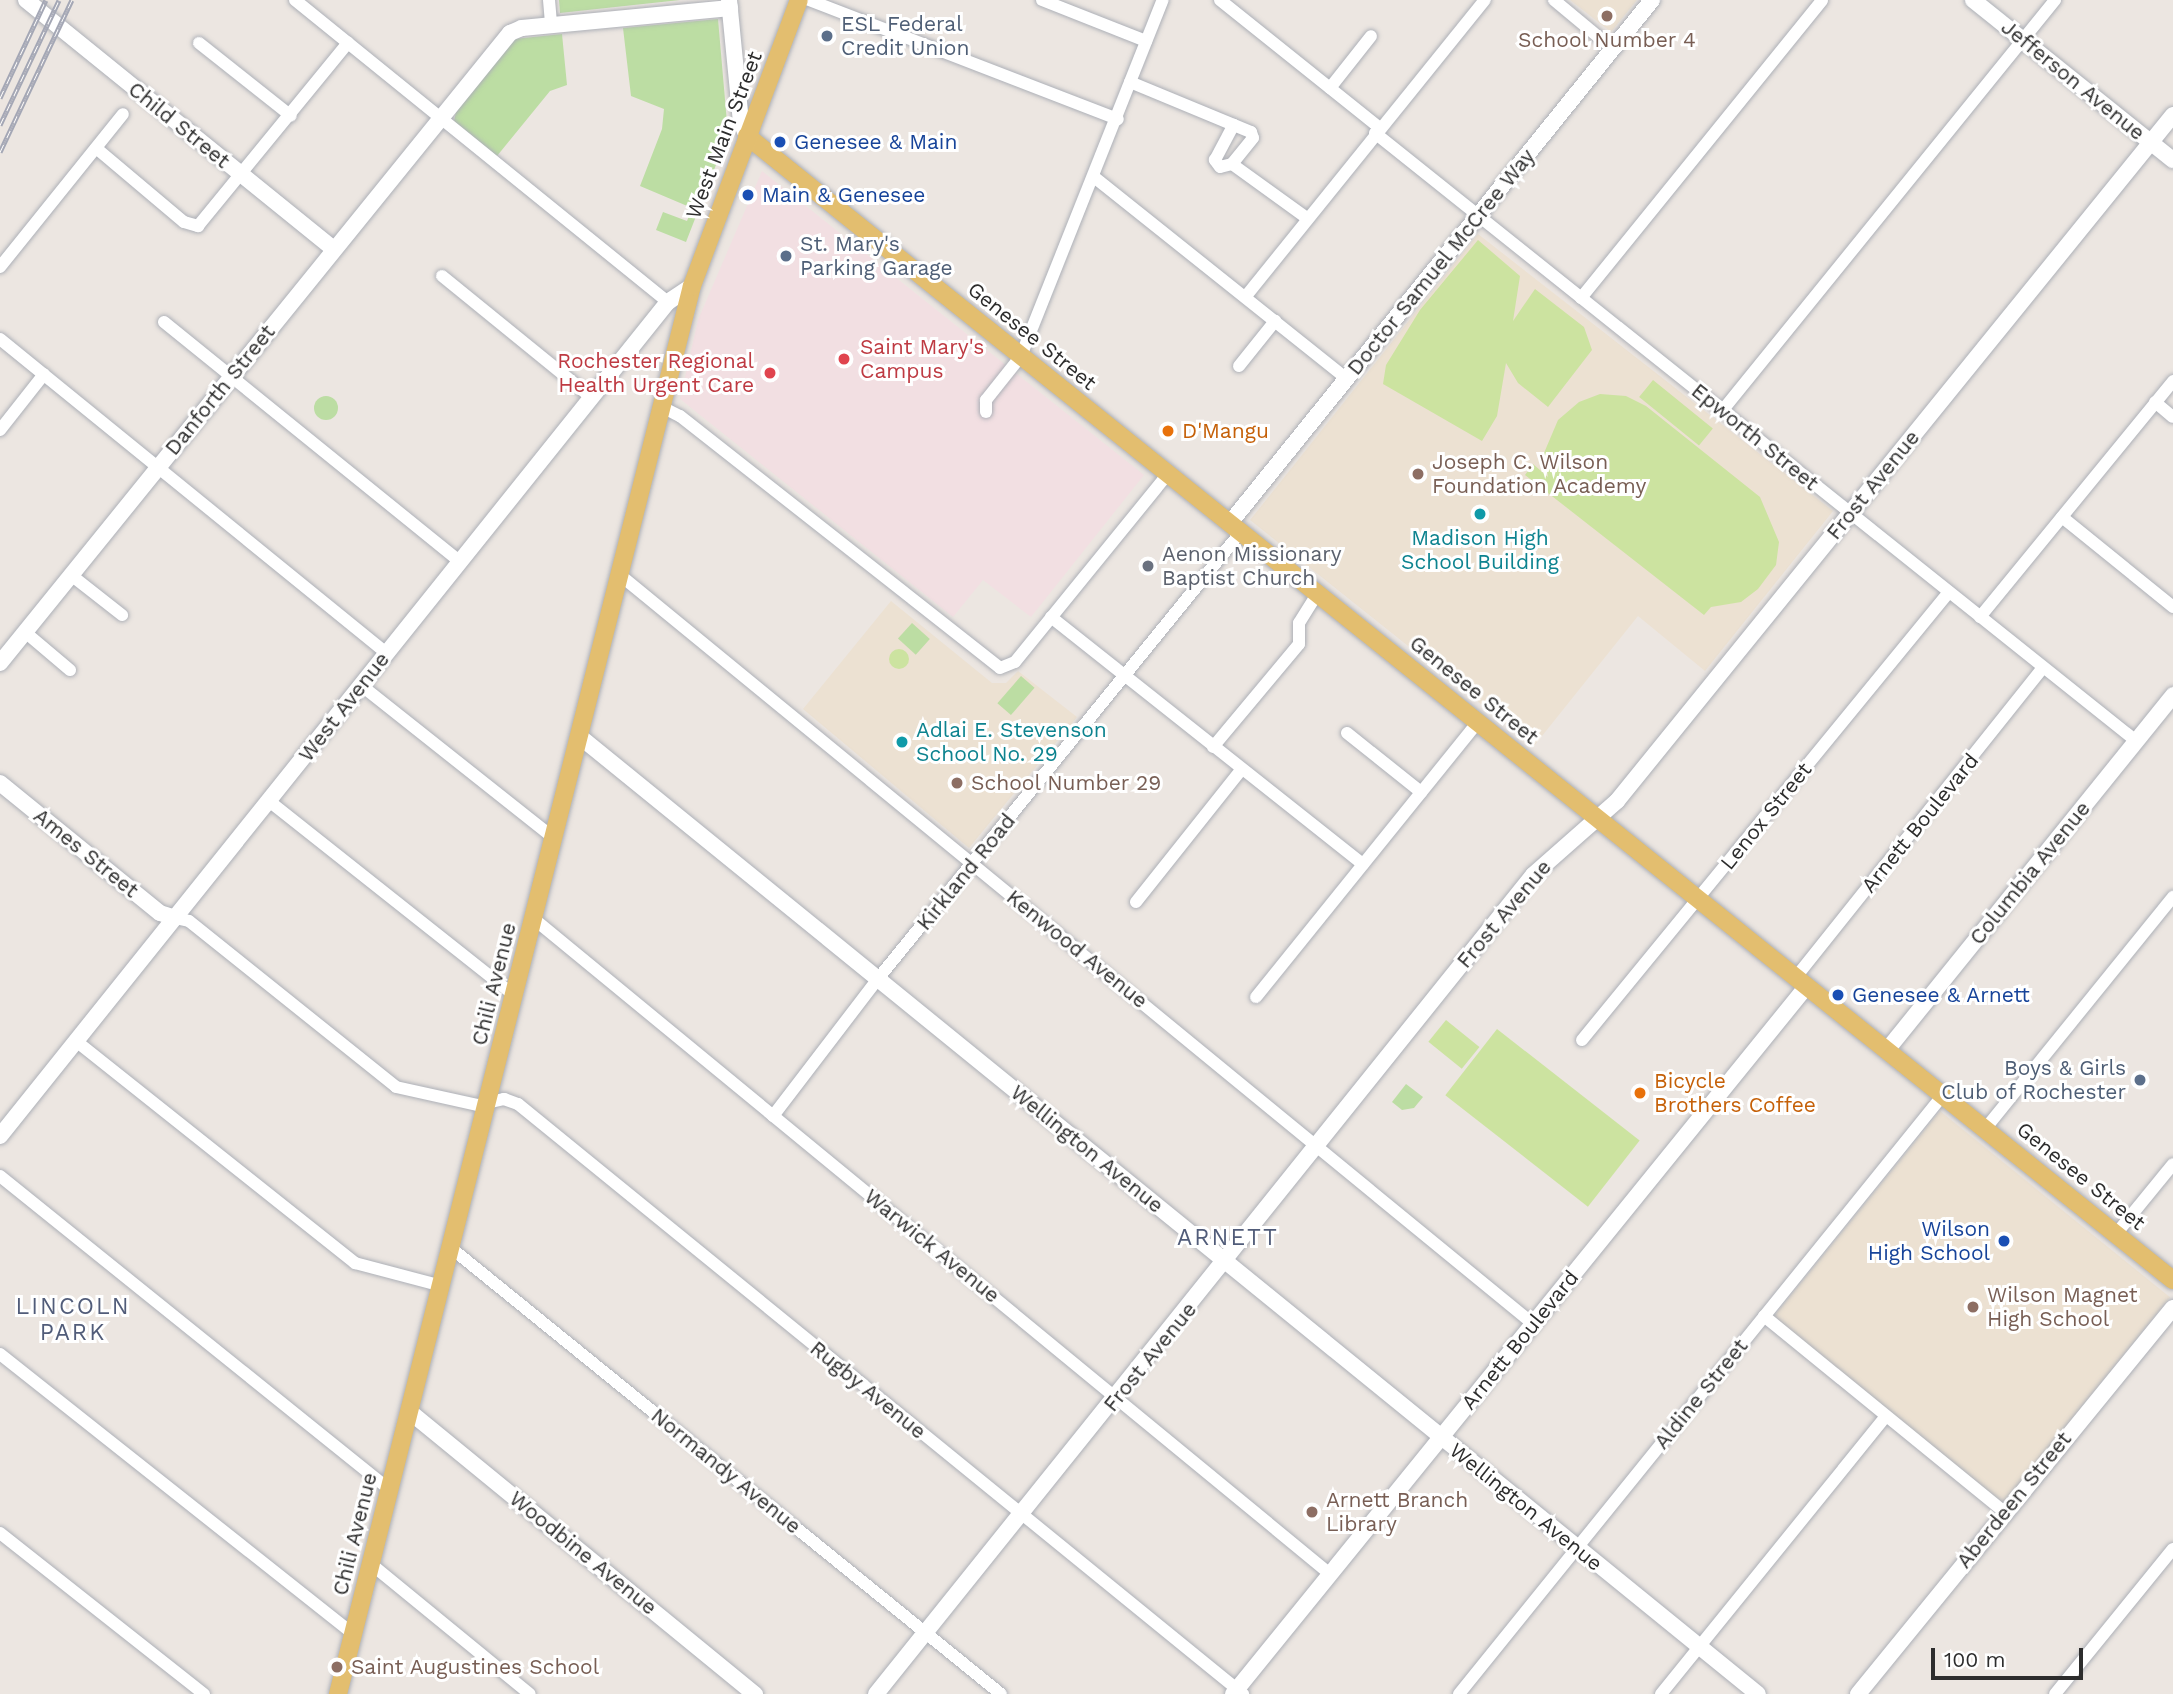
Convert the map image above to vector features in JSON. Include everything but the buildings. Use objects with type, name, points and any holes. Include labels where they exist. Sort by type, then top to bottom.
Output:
[{"type":"main road","name":"West Main Street","points":[[692,286],[799,0]]},
{"type":"main road","name":"Genesee Street","points":[[747,136],[2173,1280]]},
{"type":"main road","name":"Chili Avenue","points":[[338,1694],[692,286]]},
{"type":"street","name":"Child Street","points":[[26,0],[333,249]]},
{"type":"street","points":[[295,0],[668,302]]},
{"type":"street","points":[[549,0],[551,25]]},
{"type":"street","points":[[809,0],[1118,119]]},
{"type":"street","points":[[1042,0],[1146,41]]},
{"type":"street","points":[[986,412],[986,400],[1021,356],[1118,119],[1163,0]]},
{"type":"street","name":"Epworth Street","points":[[1220,0],[1330,88],[1478,216],[2136,741]]},
{"type":"street","points":[[1246,296],[1485,0]]},
{"type":"street","points":[[1553,0],[1613,49]]},
{"type":"street","name":"Doctor Samuel McCree Way","points":[[1236,528],[1347,379],[1653,0]]},
{"type":"street","points":[[1581,298],[1822,0]]},
{"type":"street","name":"Jefferson Avenue","points":[[1973,0],[2173,160]]},
{"type":"street","points":[[1722,411],[2055,0]]},
{"type":"street","points":[[730,4],[741,122],[747,136]]},
{"type":"street","name":"Danforth Street","points":[[0,663],[439,117],[510,33],[551,25],[730,4]]},
{"type":"street","points":[[1330,88],[1371,36]]},
{"type":"street","points":[[200,43],[291,116]]},
{"type":"street","points":[[96,148],[195,227],[291,116],[348,43]]},
{"type":"street","points":[[1130,82],[1234,125],[1253,135],[1232,164],[1220,167],[1215,160],[1234,125]]},
{"type":"street","points":[[0,267],[123,114]]},
{"type":"street","name":"Frost Avenue","points":[[876,1694],[1227,1262],[1533,874],[1598,819],[2173,115]]},
{"type":"street","points":[[1232,164],[1307,218]]},
{"type":"street","points":[[1094,177],[1347,379]]},
{"type":"street","points":[[442,276],[592,398]]},
{"type":"street","name":"West Avenue","points":[[0,1136],[668,302],[692,286]]},
{"type":"street","points":[[1239,366],[1275,320]]},
{"type":"street","points":[[164,322],[460,562]]},
{"type":"street","points":[[0,339],[387,653]]},
{"type":"street","points":[[0,430],[44,374]]},
{"type":"street","points":[[1980,617],[2173,381]]},
{"type":"street","points":[[2155,402],[2173,417]]},
{"type":"street","points":[[662,407],[680,416],[993,665],[1004,668],[1051,617],[1168,474]]},
{"type":"street","points":[[2062,517],[2173,607]]},
{"type":"street","name":"Kirkland Road","points":[[773,1116],[877,980],[973,866],[1125,676],[1236,528]]},
{"type":"street","points":[[71,575],[122,615]]},
{"type":"street","name":"Kenwood Avenue","points":[[620,575],[1533,1324]]},
{"type":"street","name":"Lenox Street","points":[[1582,1040],[1949,593]]},
{"type":"street","points":[[1213,747],[1299,644],[1299,623],[1317,594]]},
{"type":"street","points":[[1051,617],[1363,864]]},
{"type":"street","points":[[25,632],[70,670]]},
{"type":"street","name":"Arnett Boulevard","points":[[1237,1692],[1533,1324],[1802,982],[2043,668]]},
{"type":"street","points":[[362,686],[554,838]]},
{"type":"street","name":"Columbia Avenue","points":[[1887,1050],[2173,695]]},
{"type":"street","points":[[1256,998],[1478,722]]},
{"type":"street","points":[[1347,733],[1421,792]]},
{"type":"street","name":"Wellington Avenue","points":[[579,736],[1758,1694]]},
{"type":"street","points":[[1136,902],[1241,770]]},
{"type":"street","name":"Ames Street","points":[[0,783],[160,913],[175,918]]},
{"type":"street","points":[[269,802],[514,995]]},
{"type":"street","points":[[1985,1129],[2173,897]]},
{"type":"street","name":"Rugby Avenue","points":[[175,918],[189,921],[396,1087],[478,1105],[487,1101],[519,1104],[1237,1692]]},
{"type":"street","name":"Warwick Avenue","points":[[534,919],[1330,1574]]},
{"type":"street","points":[[76,1041],[355,1263],[442,1286]]},
{"type":"street","name":"Aldine Street","points":[[1459,1694],[1943,1095]]},
{"type":"street","points":[[2116,1234],[2173,1164]]},
{"type":"street","points":[[0,1176],[390,1490]]},
{"type":"street","name":"Normandy Avenue","points":[[451,1248],[1001,1694]]},
{"type":"street","name":"Aberdeen Street","points":[[1857,1694],[2173,1308]]},
{"type":"street","points":[[1764,1316],[1885,1418],[2004,1512]]},
{"type":"street","points":[[0,1354],[353,1634]]},
{"type":"street","name":"Woodbine Avenue","points":[[410,1412],[755,1694]]},
{"type":"street","points":[[1661,1694],[1885,1418]]},
{"type":"street","points":[[0,1533],[204,1694]]},
{"type":"street","points":[[2055,1694],[2173,1549]]},
{"type":"street","points":[[371,1564],[530,1694]]},
{"type":"shaded area","name":"School Number 4","points":[[1570,0],[1637,0],[1611,32]]},
{"type":"shaded area","name":"Saint Mary's Campus","points":[[762,171],[1144,475],[1031,617],[983,580],[953,617],[680,399],[698,320]]},
{"type":"shaded area","points":[[1478,234],[1833,511],[1705,671],[1638,616],[1534,746],[1250,520]]},
{"type":"shaded area","name":"School Number 29","points":[[891,601],[992,683],[1006,683],[1018,671],[1077,717],[969,848],[803,709]]},
{"type":"shaded area","name":"Wilson Magnet High School","points":[[1940,1111],[2170,1297],[2003,1503],[1773,1317]]},
{"type":"green space","points":[[559,0],[680,0],[560,13]]},
{"type":"green space","points":[[718,19],[728,134],[686,242],[656,230],[663,212],[687,221],[692,208],[640,186],[662,129],[664,109],[631,96],[623,28]]},
{"type":"green space","points":[[562,34],[567,85],[550,91],[497,156],[454,121],[456,112],[514,39]]},
{"type":"green space","points":[[1478,240],[1520,276],[1513,321],[1535,289],[1584,327],[1592,350],[1548,407],[1518,383],[1506,363],[1497,416],[1482,441],[1383,384],[1386,365],[1420,310]]},
{"type":"green space","points":[[1653,380],[1713,428],[1699,446],[1639,397]]},
{"type":"green space","points":[[1600,394],[1626,396],[1646,406],[1760,497],[1779,542],[1776,565],[1758,589],[1741,602],[1711,607],[1704,615],[1525,475],[1533,464],[1548,477],[1544,453],[1558,420],[1579,402]]},
{"type":"green space","points":[[321,396],[331,396],[338,403],[338,413],[331,420],[321,420],[314,413],[314,403]]},
{"type":"green space","points":[[912,623],[930,639],[916,655],[898,639]]},
{"type":"green space","points":[[895,649],[903,649],[909,659],[903,669],[895,669],[889,663],[889,655]]},
{"type":"green space","points":[[1021,676],[1035,688],[1011,715],[997,703]]},
{"type":"green space","points":[[1446,1020],[1479,1047],[1462,1069],[1428,1042]]},
{"type":"green space","points":[[1497,1029],[1640,1140],[1588,1207],[1445,1095]]},
{"type":"green space","points":[[1406,1084],[1423,1097],[1414,1108],[1402,1110],[1392,1102]]},
{"type":"railway","points":[[0,98],[46,0]]},
{"type":"railway","points":[[0,125],[59,0]]},
{"type":"railway","points":[[0,152],[72,0]]},
{"type":"place","name":"School Number 4","points":[[1607,16]]},
{"type":"place","name":"ESL Federal Credit Union","points":[[827,36]]},
{"type":"place","name":"Genesee & Main","points":[[780,142]]},
{"type":"place","name":"Main & Genesee","points":[[748,195]]},
{"type":"place","name":"St. Mary's Parking Garage","points":[[786,256]]},
{"type":"place","name":"Saint Mary's Campus","points":[[844,359]]},
{"type":"place","name":"Rochester Regional Health Urgent Care","points":[[770,373]]},
{"type":"place","name":"D'Mangu","points":[[1168,431]]},
{"type":"place","name":"Joseph C. Wilson Foundation Academy","points":[[1418,474]]},
{"type":"place","name":"Madison High School Building","points":[[1480,514]]},
{"type":"place","name":"Aenon Missionary Baptist Church","points":[[1148,566]]},
{"type":"place","name":"Adlai E. Stevenson School No. 29","points":[[902,742]]},
{"type":"place","name":"School Number 29","points":[[957,783]]},
{"type":"place","name":"Genesee & Arnett","points":[[1838,995]]},
{"type":"place","name":"Boys & Girls Club of Rochester","points":[[2140,1080]]},
{"type":"place","name":"Bicycle Brothers Coffee","points":[[1640,1093]]},
{"type":"place","name":"Wilson High School","points":[[2004,1241]]},
{"type":"place","name":"Wilson Magnet High School","points":[[1973,1307]]},
{"type":"place","name":"Arnett Branch Library","points":[[1312,1512]]},
{"type":"place","name":"Saint Augustines School","points":[[337,1667]]},
{"type":"district","name":"ARNETT","points":[[1228,1238]]},
{"type":"district","name":"LINCOLN PARK","points":[[73,1320]]}]
